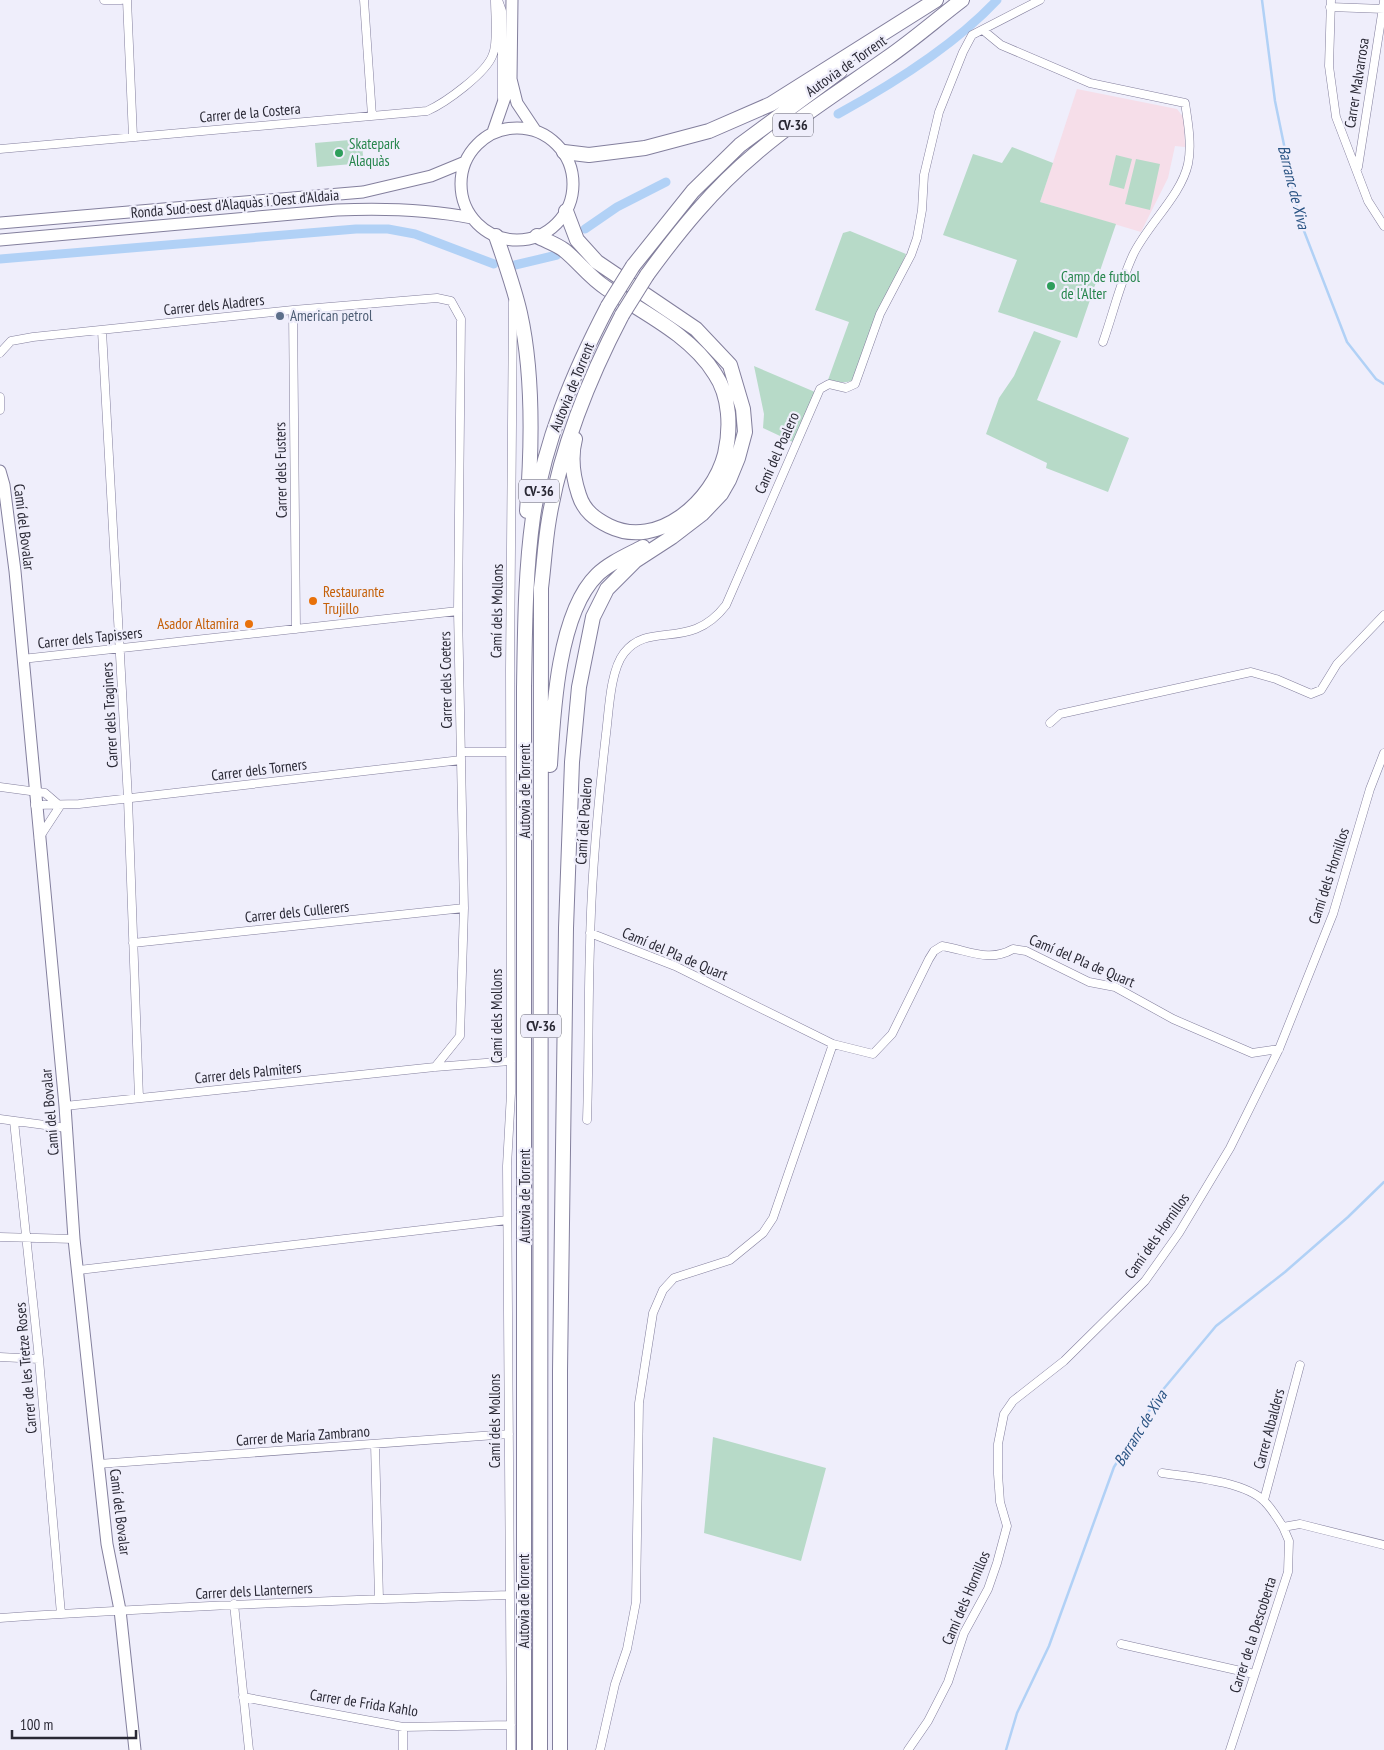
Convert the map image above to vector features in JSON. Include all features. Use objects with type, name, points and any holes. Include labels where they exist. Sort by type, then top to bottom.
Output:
[{"type":"highway","points":[[564,152],[589,156],[635,149],[709,131],[771,104],[936,0]]},
{"type":"highway","name":"Autovia de Torrent","points":[[524,1750],[524,688],[526,585],[534,516],[546,454],[560,409],[583,354],[608,306],[633,266],[693,191],[740,145],[936,0]]},
{"type":"highway","name":"Autovia de Torrent","points":[[540,1750],[541,588],[549,520],[562,461],[575,416],[599,359],[676,236],[706,201],[755,154],[962,0]]},
{"type":"highway","points":[[560,1750],[560,1371],[566,928],[572,762],[579,687],[593,617],[607,589],[635,561],[672,538],[702,514],[721,494],[729,480],[745,432],[743,409],[730,365],[696,329],[597,262],[577,240],[566,211]]},
{"type":"highway","points":[[496,236],[513,283],[527,356],[531,457],[520,586],[520,662],[524,688]]},
{"type":"highway","points":[[537,236],[564,250],[590,278],[688,344],[715,373],[726,397],[728,424],[725,454],[716,475],[691,510],[666,526],[642,533],[618,531],[595,520],[581,503],[573,477],[573,446],[581,419],[625,317]]},
{"type":"highway","points":[[541,931],[546,896],[552,724],[566,637],[577,602],[597,574],[625,556],[674,532],[702,514]]},
{"type":"main road","points":[[512,0],[511,79],[517,103],[535,130],[564,152],[572,171],[573,192],[566,211],[554,226],[537,236],[517,240],[496,236],[472,218],[461,191],[465,162],[476,145],[493,132],[514,127],[535,130]]},
{"type":"main road","points":[[493,132],[511,79]]},
{"type":"main road","name":"Ronda Sud-oest d'Alaquàs i Oest d'Aldaia","points":[[0,223],[363,192],[431,176],[465,162]]},
{"type":"main road","name":"Ronda Sud-oest d'Alaquàs i Oest d'Aldaia","points":[[0,240],[337,210],[381,208],[472,218]]},
{"type":"main road","name":"Camí del Bovalar","points":[[0,471],[4,485],[15,571],[35,805],[65,1106],[74,1239],[79,1270],[107,1544],[120,1610],[135,1750]]},
{"type":"street","points":[[104,0],[121,0]]},
{"type":"street","points":[[127,0],[133,137]]},
{"type":"street","points":[[364,0],[372,116]]},
{"type":"street","points":[[497,0],[502,11],[502,106]]},
{"type":"street","name":"Carrer de la Costera","points":[[0,149],[427,111],[438,106],[487,66],[494,53],[497,0]]},
{"type":"street","name":"Camí del Poalero","points":[[590,933],[602,768],[609,707],[619,661],[630,646],[643,638],[696,630],[706,625],[720,612],[730,596],[789,455],[800,439],[820,389],[829,384],[846,388],[855,384],[880,314],[911,255],[917,238],[922,210],[924,175],[939,112],[959,60],[972,35],[984,31],[1040,0]]},
{"type":"street","points":[[1383,222],[1368,201],[1336,117],[1329,66],[1330,3],[1384,7]]},
{"type":"street","name":"Carrer Malvarrosa","points":[[1357,169],[1384,7]]},
{"type":"street","points":[[984,31],[1001,45],[1090,83],[1185,103],[1190,151],[1188,165],[1178,187],[1148,228],[1132,256],[1103,342]]},
{"type":"street","name":"Camí dels Mollons","points":[[511,1750],[507,1220],[511,1061],[510,752],[513,283]]},
{"type":"street","name":"Carrer dels Aladrers","points":[[0,353],[11,341],[293,310],[437,298]]},
{"type":"street","name":"Carrer dels Coeters","points":[[435,1067],[460,1036],[464,908],[458,611],[461,319],[451,301],[437,298]]},
{"type":"street","name":"Carrer dels Fusters","points":[[293,310],[296,629]]},
{"type":"street","name":"Carrer dels Traginers","points":[[102,330],[128,799],[139,1098]]},
{"type":"street","points":[[0,399],[0,410]]},
{"type":"street","name":"Carrer dels Tapissers","points":[[22,659],[458,611]]},
{"type":"street","points":[[1050,723],[1053,718],[1060,714],[1251,672],[1276,679],[1311,694],[1321,690],[1337,664],[1384,615]]},
{"type":"street","name":"Carrer dels Torners","points":[[35,805],[48,804],[60,806],[128,799],[461,756],[510,752]]},
{"type":"street","name":"Camí dels Hornillos","points":[[908,1750],[928,1721],[948,1682],[964,1633],[988,1589],[997,1563],[1007,1526],[1000,1502],[998,1474],[998,1444],[1004,1414],[1013,1401],[1064,1361],[1145,1281],[1179,1233],[1230,1148],[1279,1049],[1333,914],[1370,789],[1384,753]]},
{"type":"street","points":[[0,787],[45,793],[60,806],[39,839]]},
{"type":"street","name":"Carrer dels Cullerers","points":[[133,943],[464,908]]},
{"type":"street","points":[[587,1120],[590,933]]},
{"type":"street","name":"Camí del Pla de Quart","points":[[590,933],[675,966],[833,1044],[873,1054],[892,1034],[929,959],[934,951],[942,946],[992,957],[1001,956],[1013,949],[1026,951],[1078,978],[1114,987],[1173,1019],[1252,1053],[1279,1049]]},
{"type":"street","points":[[600,1750],[615,1684],[627,1649],[636,1602],[639,1403],[653,1313],[663,1290],[674,1278],[730,1260],[764,1234],[773,1218],[833,1044]]},
{"type":"street","name":"Carrer dels Palmiters","points":[[65,1106],[435,1067],[511,1061]]},
{"type":"street","points":[[0,1119],[66,1128]]},
{"type":"street","name":"Carrer de les Tretze Roses","points":[[14,1121],[39,1359],[62,1614]]},
{"type":"street","points":[[79,1270],[507,1220]]},
{"type":"street","points":[[0,1237],[26,1238],[42,1236],[74,1239]]},
{"type":"street","points":[[0,1358],[39,1359]]},
{"type":"street","name":"Carrer Albalders","points":[[1264,1500],[1300,1365]]},
{"type":"street","name":"Carrer de María Zambrano","points":[[98,1464],[509,1434]]},
{"type":"street","points":[[375,1444],[379,1599]]},
{"type":"street","points":[[1162,1473],[1236,1486],[1264,1500],[1284,1527],[1300,1524],[1384,1544]]},
{"type":"street","name":"Carrer de la Descoberta","points":[[1230,1750],[1288,1572],[1290,1552],[1284,1527]]},
{"type":"street","name":"Carrer dels Llanterners","points":[[0,1618],[234,1604],[510,1595]]},
{"type":"street","points":[[234,1604],[248,1750]]},
{"type":"street","points":[[1120,1644],[1254,1674]]},
{"type":"street","name":"Carrer de Frida Kahlo","points":[[244,1697],[403,1727],[511,1725]]},
{"type":"street","points":[[403,1727],[403,1750]]},
{"type":"shaded area","points":[[1077,89],[1177,109],[1184,118],[1185,147],[1175,146],[1168,178],[1141,232],[1040,202]]},
{"type":"green space","name":"Skatepark Alaquàs","points":[[361,139],[364,163],[317,167],[315,143]]},
{"type":"green space","points":[[1012,147],[1053,163],[1040,202],[1116,224],[1077,338],[998,312],[1017,260],[943,235],[973,154],[1002,163]]},
{"type":"green space","points":[[1116,155],[1132,159],[1124,189],[1109,185]]},
{"type":"green space","points":[[1136,159],[1160,164],[1150,210],[1125,204]]},
{"type":"green space","points":[[850,231],[906,254],[854,379],[842,382],[828,380],[849,322],[815,310],[843,233]]},
{"type":"green space","points":[[1034,331],[1061,341],[1037,400],[1129,438],[1108,492],[1046,468],[1047,463],[986,434],[999,398],[1014,376]]},
{"type":"green space","points":[[754,366],[815,392],[795,443],[763,428],[764,414]]},
{"type":"green space","points":[[713,1437],[826,1468],[801,1561],[704,1533]]},
{"type":"waterway","points":[[838,114],[901,77],[943,48],[997,0]]},
{"type":"waterway","name":"Barranc de Xiva","points":[[1262,0],[1275,101],[1299,218],[1347,342],[1376,379],[1384,384]]},
{"type":"waterway","points":[[585,229],[617,207],[666,182]]},
{"type":"waterway","points":[[0,259],[356,229],[388,229],[415,234],[494,264]]},
{"type":"waterway","points":[[515,265],[557,255]]},
{"type":"waterway","name":"Barranc de Xiva","points":[[1006,1750],[1017,1713],[1049,1646],[1114,1467],[1161,1392],[1216,1326],[1285,1272],[1348,1217],[1384,1182]]},
{"type":"place","name":"Skatepark Alaquàs","points":[[339,153]]},
{"type":"place","name":"Camp de futbol de l'Alter","points":[[1051,286]]},
{"type":"place","name":"American petrol","points":[[280,316]]},
{"type":"place","name":"Restaurante Trujillo","points":[[313,601]]},
{"type":"place","name":"Asador Altamira","points":[[249,624]]}]
